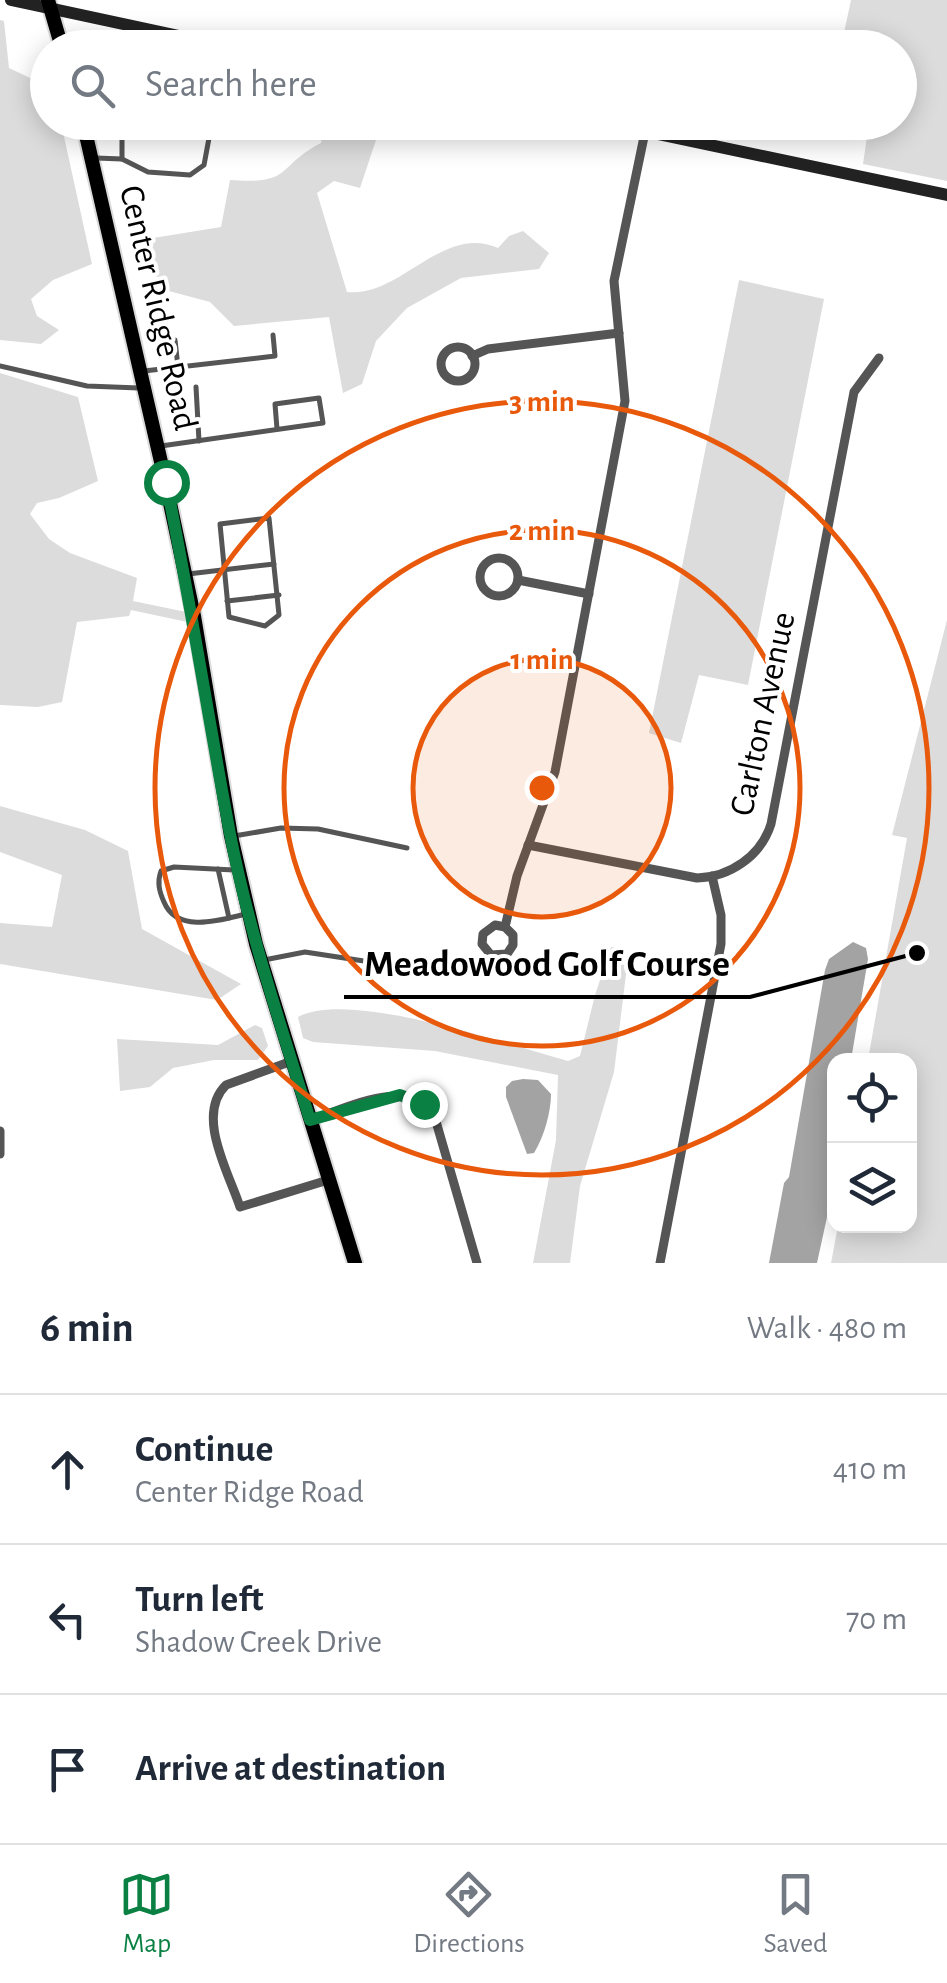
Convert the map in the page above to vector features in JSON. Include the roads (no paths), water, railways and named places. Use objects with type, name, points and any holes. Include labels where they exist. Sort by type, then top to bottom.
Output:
[{"type":"main road","points":[[49,4],[57,30]]},
{"type":"main road","name":"Center Ridge Road","points":[[88,140],[185,574],[231,836],[249,914],[355,1263]]},
{"type":"street","points":[[11,0],[49,4],[160,30]]},
{"type":"street","points":[[505,927],[528,845],[555,772],[625,401],[615,273],[643,140]]},
{"type":"street","points":[[683,140],[947,195]]},
{"type":"street","points":[[472,356],[488,348],[619,333]]},
{"type":"street","name":"Carlton Avenue","points":[[712,876],[744,862],[769,830],[854,392],[879,358]]},
{"type":"street","points":[[494,558],[507,559],[516,568],[518,580],[512,591],[494,596],[481,583],[481,570],[494,558]]},
{"type":"street","points":[[518,580],[588,594]]},
{"type":"street","points":[[528,845],[696,878],[712,876],[721,915],[721,944],[660,1263]]},
{"type":"street","points":[[292,1061],[226,1085],[218,1092],[212,1121],[240,1207],[328,1180]]},
{"type":"street","points":[[310,1120],[400,1095],[424,1104],[434,1118],[477,1263]]},
{"type":"street","points":[[0,1131],[0,1154]]},
{"type":"lane","points":[[122,140],[122,158]]},
{"type":"lane","points":[[93,158],[122,158],[148,172],[190,175],[204,165],[209,140]]},
{"type":"lane","points":[[141,372],[274,356],[273,335]]},
{"type":"lane","points":[[175,340],[178,367]]},
{"type":"lane","points":[[0,366],[87,386],[144,388]]},
{"type":"lane","points":[[196,387],[199,440]]},
{"type":"lane","points":[[158,446],[277,430],[324,423],[319,398],[274,404],[277,430]]},
{"type":"lane","points":[[269,518],[274,564],[279,615],[265,626],[229,617],[220,524],[269,518]]},
{"type":"lane","points":[[185,574],[274,564]]},
{"type":"lane","points":[[227,601],[279,595]]},
{"type":"lane","points":[[231,836],[281,828],[318,829],[406,848]]},
{"type":"lane","points":[[218,869],[229,918]]},
{"type":"lane","points":[[239,870],[160,870],[159,889],[174,916],[202,922],[249,914]]},
{"type":"lane","points":[[261,961],[305,952],[377,963]]},
{"type":"place","name":"Meadowood Golf Course","points":[[917,953]]}]
